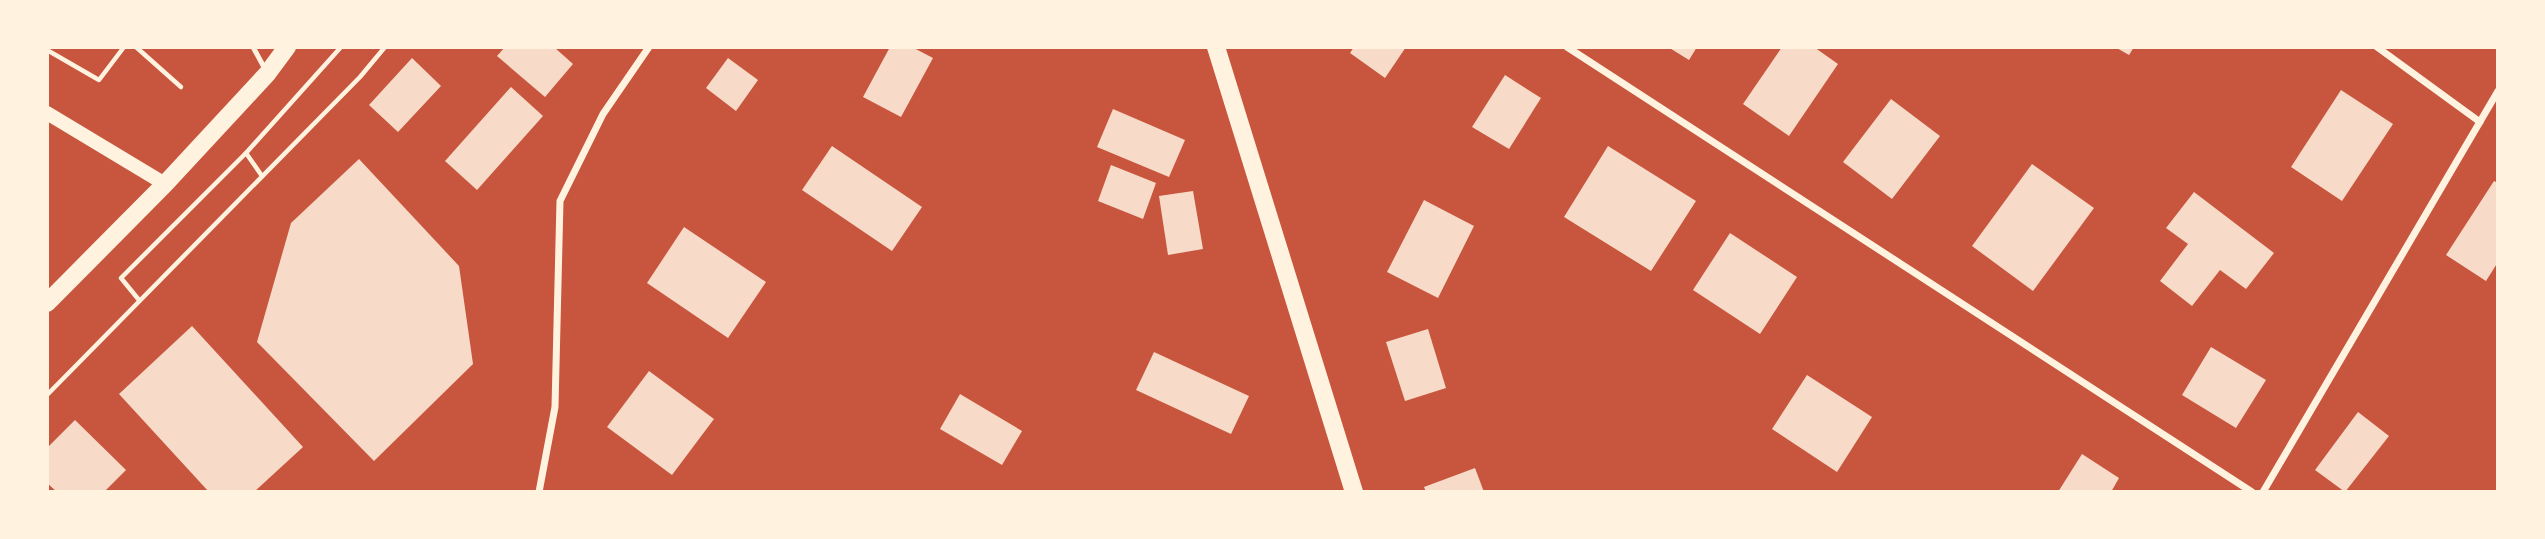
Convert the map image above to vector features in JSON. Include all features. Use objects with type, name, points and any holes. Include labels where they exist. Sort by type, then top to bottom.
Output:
[{"type":"main road","points":[[47,303],[165,184],[267,74],[287,47]]},
{"type":"main road","points":[[1216,47],[1354,492]]},
{"type":"main road","points":[[47,113],[165,184]]},
{"type":"street","points":[[539,492],[555,407],[560,201],[603,114],[649,47]]},
{"type":"street","points":[[1567,47],[2252,492]]},
{"type":"street","points":[[2377,47],[2480,122]]},
{"type":"street","points":[[2263,492],[2498,91]]},
{"type":"lane","points":[[253,47],[267,74]]},
{"type":"path","points":[[47,50],[99,80],[124,47]]},
{"type":"path","points":[[136,47],[181,87]]},
{"type":"path","points":[[139,300],[121,278],[246,153],[341,47]]},
{"type":"path","points":[[47,395],[360,77],[385,47]]},
{"type":"path","points":[[246,153],[262,176]]},
{"type":"building","points":[[505,47],[554,47],[573,64],[545,97],[497,56]]},
{"type":"building","points":[[890,47],[912,47],[933,58],[901,117],[863,97]]},
{"type":"building","points":[[1354,47],[1406,47],[1385,78],[1350,53]]},
{"type":"building","points":[[1668,47],[1697,47],[1689,60]]},
{"type":"building","points":[[1782,47],[1814,47],[1838,64],[1789,136],[1743,104]]},
{"type":"building","points":[[2115,47],[2134,47],[2129,55]]},
{"type":"building","points":[[412,58],[441,86],[398,132],[369,105]]},
{"type":"building","points":[[728,58],[758,80],[736,111],[706,88]]},
{"type":"building","points":[[1505,75],[1541,98],[1509,149],[1472,127]]},
{"type":"building","points":[[511,87],[543,116],[477,190],[445,161]]},
{"type":"building","points":[[2341,90],[2393,124],[2342,201],[2291,167]]},
{"type":"building","points":[[1891,99],[1940,136],[1892,199],[1843,162]]},
{"type":"building","points":[[1113,109],[1185,140],[1169,177],[1097,147]]},
{"type":"building","points":[[832,146],[922,207],[892,251],[802,190]]},
{"type":"building","points":[[1608,146],[1696,201],[1651,271],[1564,217]]},
{"type":"building","points":[[359,159],[459,266],[473,364],[374,461],[257,342],[291,223]]},
{"type":"building","points":[[2032,164],[2094,208],[2033,291],[1972,246]]},
{"type":"building","points":[[1111,165],[1156,183],[1143,219],[1098,201]]},
{"type":"building","points":[[2494,181],[2498,183],[2498,262],[2486,281],[2446,255]]},
{"type":"building","points":[[1193,191],[1203,249],[1168,255],[1159,196]]},
{"type":"building","points":[[2194,192],[2274,253],[2246,289],[2220,270],[2192,306],[2160,281],[2188,244],[2166,228]]},
{"type":"building","points":[[1424,200],[1474,226],[1438,298],[1387,272]]},
{"type":"building","points":[[684,227],[766,282],[728,338],[647,283]]},
{"type":"building","points":[[1730,233],[1797,277],[1760,334],[1693,290]]},
{"type":"building","points":[[192,326],[303,447],[254,492],[209,492],[119,394]]},
{"type":"building","points":[[1428,329],[1446,388],[1405,401],[1386,342]]},
{"type":"building","points":[[2211,347],[2266,380],[2236,428],[2182,395]]},
{"type":"building","points":[[1154,352],[1249,396],[1231,434],[1136,390]]},
{"type":"building","points":[[649,371],[714,419],[672,475],[607,427]]},
{"type":"building","points":[[1807,375],[1872,417],[1837,472],[1772,429]]},
{"type":"building","points":[[960,394],[1022,431],[1002,465],[940,429]]},
{"type":"building","points":[[2358,412],[2389,436],[2345,492],[2315,470]]},
{"type":"building","points":[[75,420],[126,470],[104,492],[57,492],[47,483],[47,448]]},
{"type":"building","points":[[2082,454],[2119,478],[2111,492],[2058,492]]},
{"type":"building","points":[[1475,468],[1484,492],[1426,492],[1424,487]]}]
